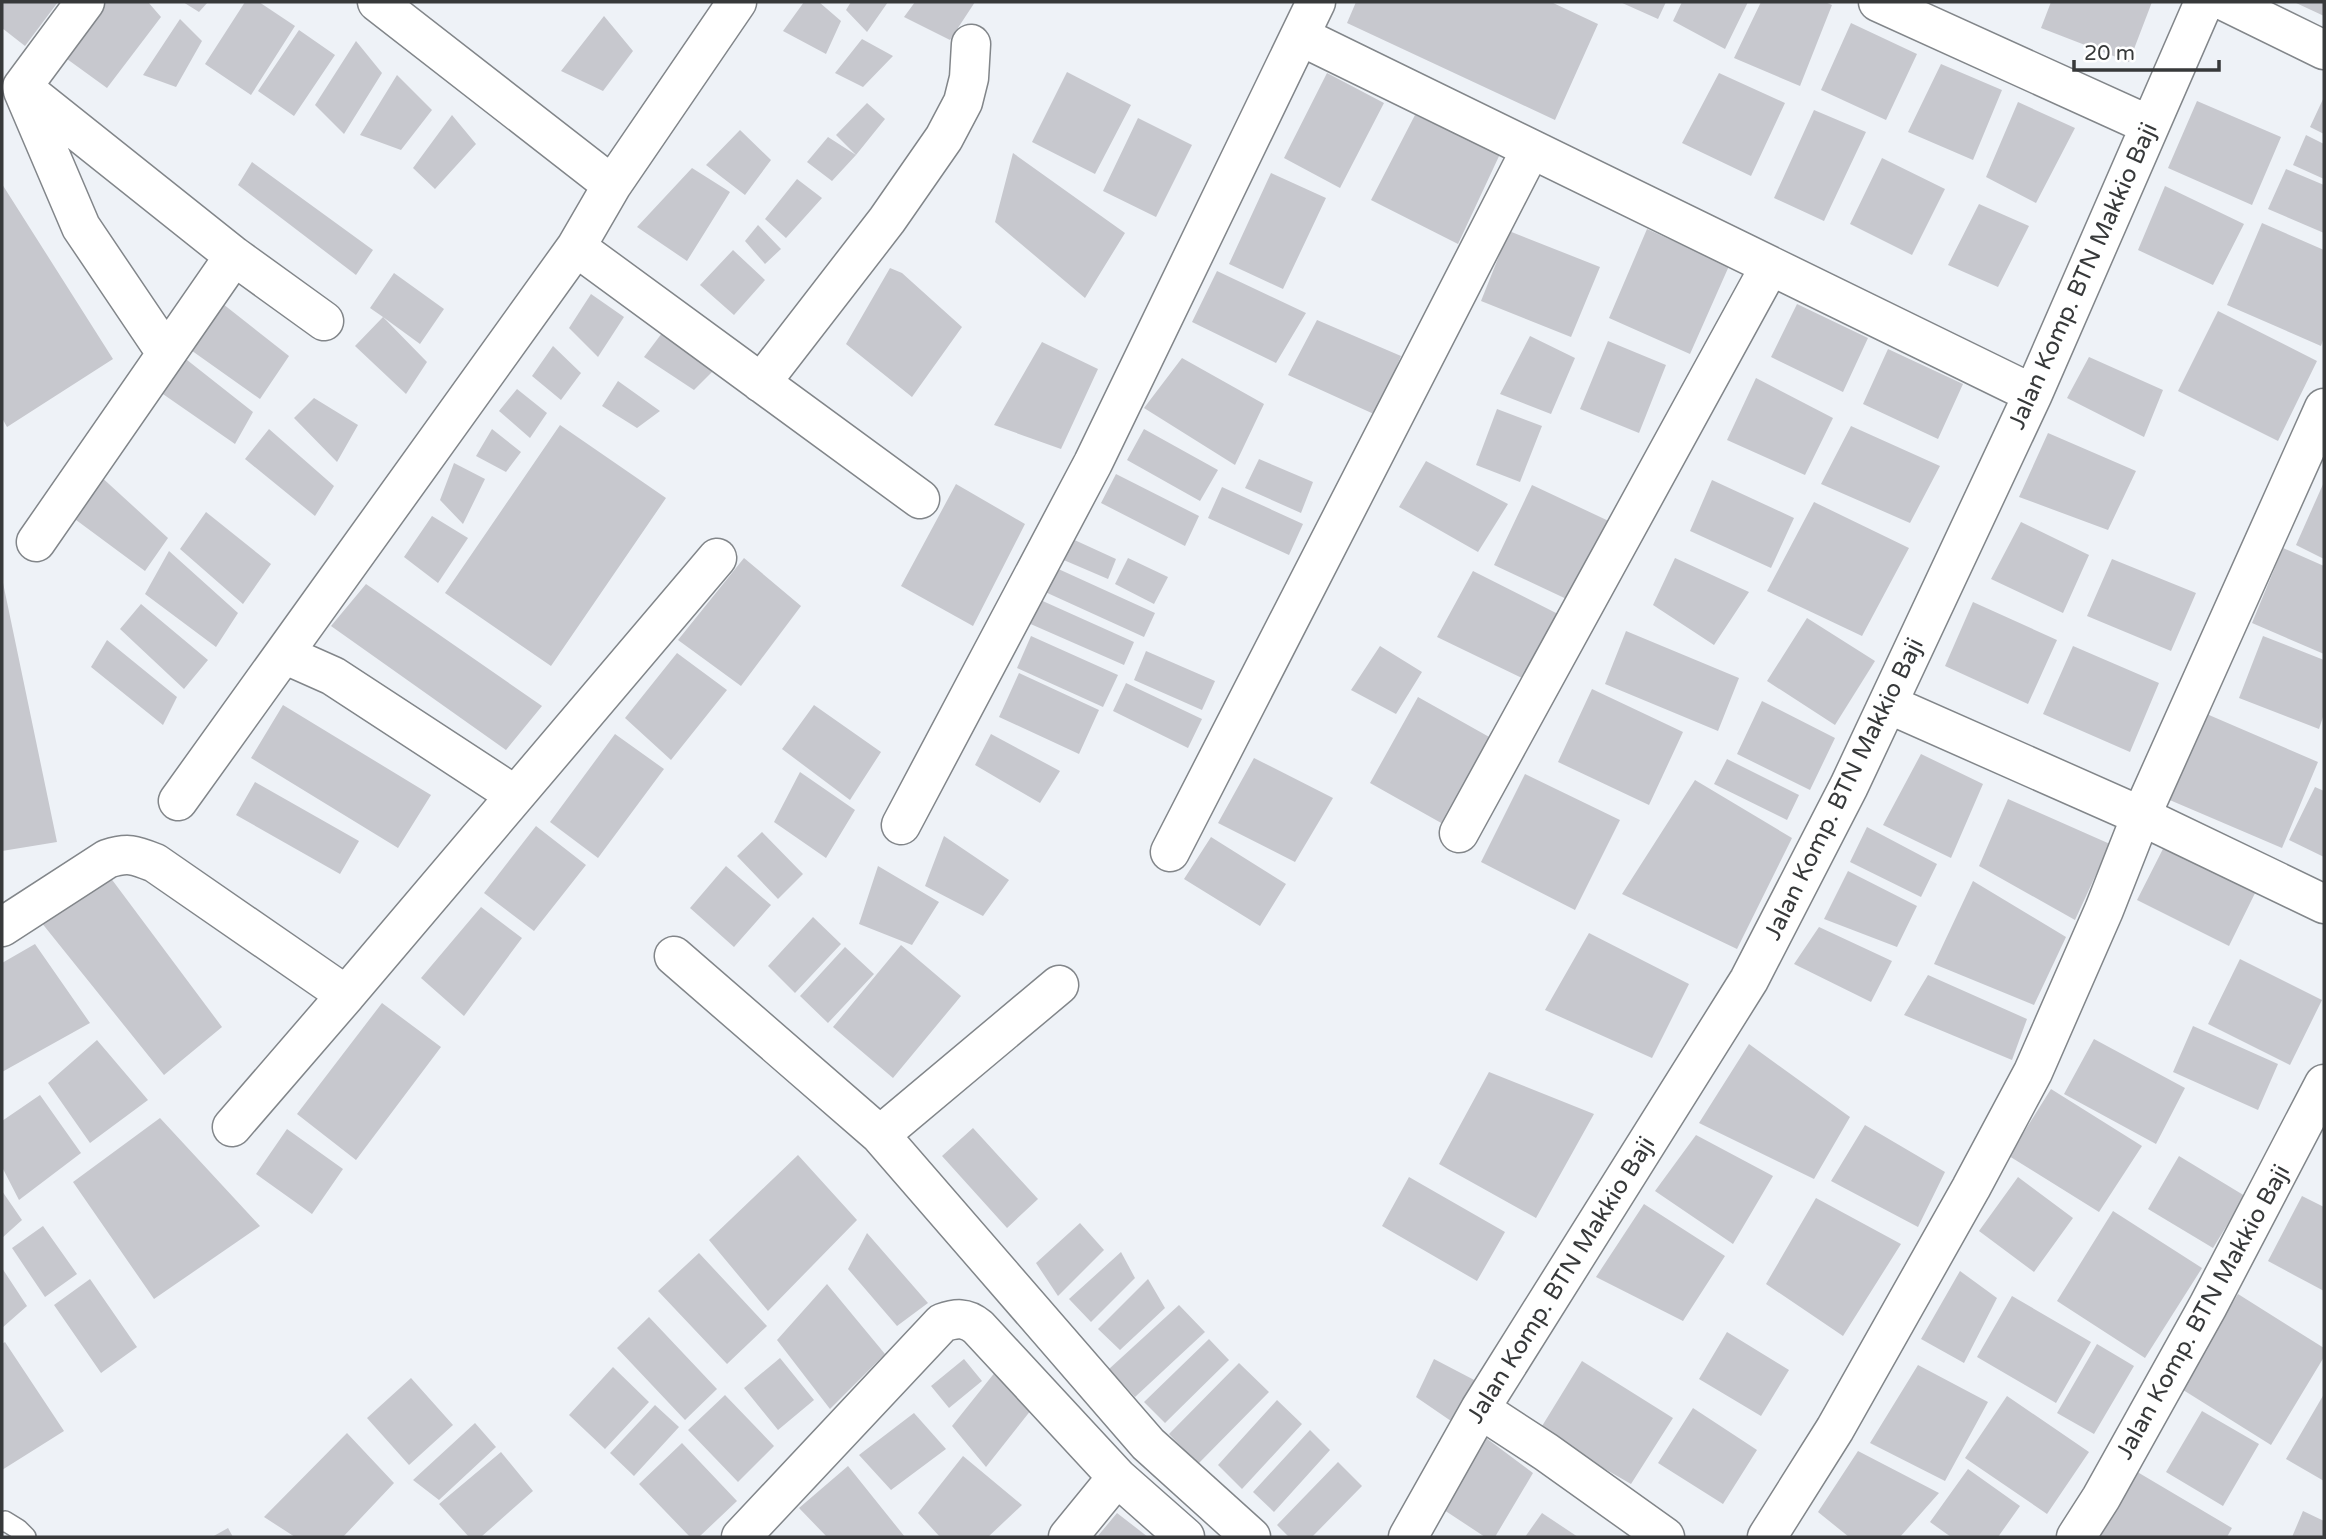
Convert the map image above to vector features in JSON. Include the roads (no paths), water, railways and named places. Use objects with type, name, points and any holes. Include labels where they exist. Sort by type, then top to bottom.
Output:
[{"type":"street","points":[[12,79],[85,2]]},
{"type":"street","points":[[377,2],[612,185]]},
{"type":"street","points":[[178,801],[576,247],[612,185],[737,2]]},
{"type":"street","points":[[901,825],[1093,463],[1316,2]]},
{"type":"street","points":[[1878,2],[2149,125]]},
{"type":"street","name":"Jalan Komp. BTN Makkio Baji","points":[[1408,1537],[1480,1409],[1749,980],[1849,786],[2033,394],[2204,2]]},
{"type":"street","points":[[2226,2],[2324,50]]},
{"type":"street","points":[[1300,36],[2033,394]]},
{"type":"street","points":[[761,383],[887,220],[944,138],[963,102],[969,78],[971,44]]},
{"type":"street","points":[[12,79],[234,256],[324,321]]},
{"type":"street","points":[[12,79],[81,227],[166,354]]},
{"type":"street","points":[[1170,852],[1531,149]]},
{"type":"street","points":[[576,247],[920,499]]},
{"type":"street","points":[[36,542],[234,256]]},
{"type":"street","points":[[1459,833],[1770,266]]},
{"type":"street","points":[[1768,1537],[1842,1417],[2033,1072],[2104,910],[2141,816],[2324,408]]},
{"type":"street","points":[[232,1127],[717,558]]},
{"type":"street","points":[[297,660],[333,677],[515,795]]},
{"type":"street","points":[[1888,704],[2141,816],[2324,904]]},
{"type":"street","points":[[2,927],[107,859],[123,853],[155,863],[346,995]]},
{"type":"street","points":[[674,956],[880,1135],[1148,1444],[1251,1537]]},
{"type":"street","points":[[880,1135],[1059,985]]},
{"type":"street","name":"Jalan Komp. BTN Makkio Baji","points":[[2076,1537],[2101,1498],[2208,1306],[2324,1084]]},
{"type":"street","points":[[741,1537],[942,1323],[961,1318],[978,1327],[1117,1477],[1185,1537]]},
{"type":"street","points":[[1480,1409],[1546,1452],[1665,1537]]},
{"type":"street","points":[[1068,1537],[1117,1477]]},
{"type":"lane","points":[[2,1522],[5,1521],[18,1529],[26,1537]]}]
